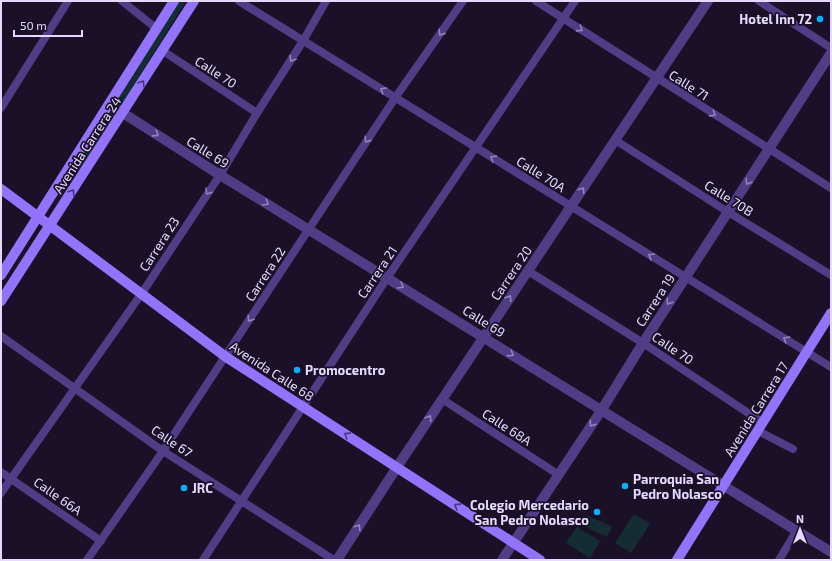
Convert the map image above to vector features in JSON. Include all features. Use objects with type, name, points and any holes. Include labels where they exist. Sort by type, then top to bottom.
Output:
[{"type":"main road","name":"Avenida Carrera 24","points":[[1,275],[174,1]]},
{"type":"main road","name":"Avenida Carrera 24","points":[[1,301],[194,1]]},
{"type":"main road","name":"Avenida Calle 68","points":[[1,189],[226,357],[540,560]]},
{"type":"main road","name":"Avenida Carrera 17","points":[[677,560],[831,313]]},
{"type":"street","points":[[1,108],[68,1]]},
{"type":"street","points":[[122,1],[157,29]]},
{"type":"street","name":"Calle 70A","points":[[239,1],[831,367]]},
{"type":"street","name":"Carrera 23","points":[[1,493],[142,293],[220,175],[326,1]]},
{"type":"street","name":"Carrera 22","points":[[87,560],[163,451],[226,357],[309,228],[463,1]]},
{"type":"street","name":"Calle 71","points":[[536,1],[831,188]]},
{"type":"street","name":"Carrera 21","points":[[202,560],[387,278],[575,1]]},
{"type":"street","name":"Carrera 20","points":[[337,560],[442,399],[708,1]]},
{"type":"street","points":[[759,1],[831,48]]},
{"type":"street","name":"Calle 70","points":[[163,51],[257,113]]},
{"type":"street","name":"Carrera 19","points":[[502,560],[601,411],[643,343],[831,53]]},
{"type":"street","name":"Calle 69","points":[[123,113],[220,175],[309,228],[387,278],[484,336],[601,411],[831,552]]},
{"type":"street","name":"Calle 70B","points":[[615,140],[728,212],[831,274]]},
{"type":"street","name":"Calle 70","points":[[528,271],[643,343],[793,449]]},
{"type":"street","name":"Calle 67","points":[[1,336],[163,451],[334,560]]},
{"type":"street","name":"Calle 68A","points":[[442,399],[559,475]]},
{"type":"street","name":"Calle 66A","points":[[1,472],[101,541]]},
{"type":"street","points":[[779,560],[797,530]]},
{"type":"green space","points":[[180,1],[186,1],[79,172],[75,169]]},
{"type":"green space","points":[[634,514],[650,524],[631,553],[615,543]]},
{"type":"green space","points":[[587,515],[612,527],[607,537],[582,525]]},
{"type":"green space","points":[[577,527],[600,541],[590,558],[566,543]]},
{"type":"place","name":"Hotel Inn 72","points":[[820,19]]},
{"type":"place","name":"Promocentro","points":[[297,370]]},
{"type":"place","name":"Parroquia San Pedro Nolasco","points":[[625,486]]},
{"type":"place","name":"JRC","points":[[184,488]]},
{"type":"place","name":"Colegio Mercedario San Pedro Nolasco","points":[[597,512]]}]
